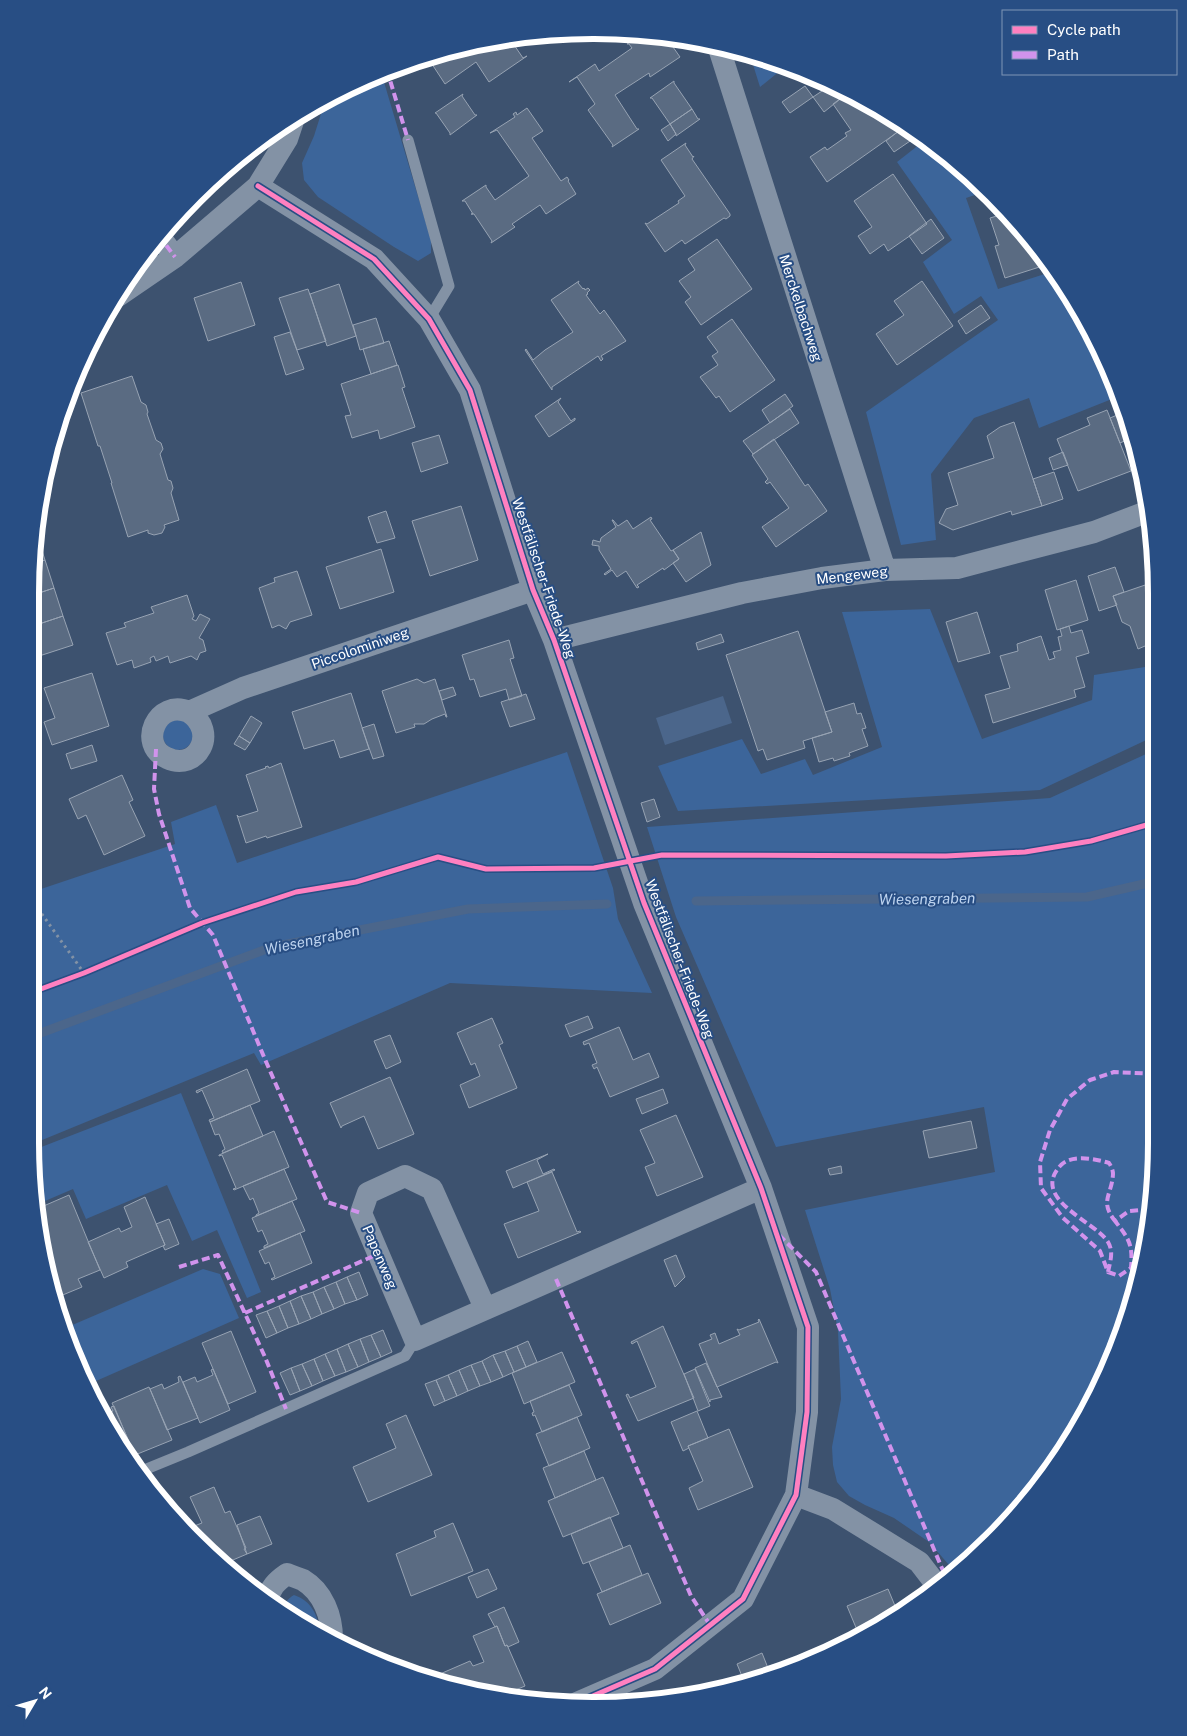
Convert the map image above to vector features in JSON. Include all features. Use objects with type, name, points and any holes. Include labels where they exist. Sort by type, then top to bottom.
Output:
[{"type":"street","name":"Merckelbachweg","points":[[721,54],[885,570]]},
{"type":"street","points":[[130,287],[175,257],[258,186],[287,139],[290,129]]},
{"type":"street","name":"Westfälischer-Friede-Weg","points":[[258,186],[374,260],[429,319],[470,390],[533,590],[554,640],[644,902],[761,1188],[808,1327],[807,1412],[796,1494],[743,1599],[655,1669],[591,1697]]},
{"type":"street","points":[[164,243],[175,257]]},
{"type":"street","name":"Mengeweg","points":[[554,640],[742,593],[822,578],[885,570],[956,568],[1094,532],[1143,513]]},
{"type":"street","name":"Piccolominiweg","points":[[189,712],[243,688],[533,590]]},
{"type":"street","name":"Papenweg","points":[[415,1340],[361,1212],[368,1193],[405,1176],[432,1189],[485,1308]]},
{"type":"street","points":[[415,1340],[761,1188]]},
{"type":"street","points":[[796,1494],[833,1509],[919,1562],[934,1581]]},
{"type":"street","points":[[270,1593],[276,1582],[287,1574],[303,1580],[325,1604],[332,1624],[332,1632]]},
{"type":"lane","points":[[408,140],[449,286],[429,319]]},
{"type":"lane","points":[[145,1469],[405,1356],[415,1340]]},
{"type":"path","points":[[39,910],[84,973]]},
{"type":"shaded area","points":[[752,62],[780,71],[760,87]]},
{"type":"shaded area","points":[[383,80],[431,240],[431,253],[418,261],[318,197],[304,180],[302,163],[314,136],[322,110]]},
{"type":"shaded area","points":[[919,145],[978,194],[966,198],[998,289],[1047,273],[1074,316],[1091,348],[1113,399],[1039,428],[1029,398],[974,418],[931,474],[936,540],[901,545],[866,412],[998,320],[981,296],[954,314],[923,262],[952,240],[897,162]]},
{"type":"shaded area","points":[[930,609],[982,739],[1092,700],[1094,675],[1148,665],[1148,739],[1040,790],[678,811],[658,766],[742,739],[761,774],[805,759],[813,775],[882,747],[842,612]]},
{"type":"shaded area","points":[[723,696],[732,723],[665,745],[656,718]]},
{"type":"shaded area","points":[[178,720],[184,721],[192,729],[192,741],[184,749],[178,750],[172,749],[164,741],[163,735],[164,729],[172,721]]},
{"type":"shaded area","points":[[567,752],[613,888],[618,919],[652,993],[450,983],[261,1065],[254,1053],[39,1141],[39,945],[41,889],[175,844],[171,822],[216,805],[237,863]]},
{"type":"shaded area","points":[[1148,753],[1148,1142],[1144,1215],[1138,1251],[1119,1321],[1091,1388],[1074,1420],[1055,1451],[1011,1508],[986,1535],[951,1567],[929,1542],[894,1518],[849,1496],[837,1482],[833,1465],[832,1447],[841,1399],[838,1331],[830,1289],[805,1210],[995,1172],[984,1107],[776,1147],[676,917],[647,827],[1050,798]]},
{"type":"shaded area","points":[[181,1093],[261,1292],[247,1298],[217,1230],[192,1241],[167,1185],[86,1219],[73,1189],[42,1202],[39,1148]]},
{"type":"shaded area","points":[[203,1269],[220,1274],[239,1318],[93,1382],[70,1326]]},
{"type":"shaded area","points":[[294,1595],[305,1601],[313,1609],[318,1624],[285,1604]]},
{"type":"building","points":[[633,40],[671,44],[680,57],[650,77],[649,73],[615,95],[637,129],[639,129],[612,147],[613,145],[588,110],[595,104],[577,77],[569,82],[595,64],[599,71],[632,48],[627,44]]},
{"type":"building","points":[[514,44],[523,58],[527,56],[489,82],[476,62],[445,84],[431,63],[485,49]]},
{"type":"building","points":[[674,81],[692,109],[670,124],[652,98],[650,98]]},
{"type":"building","points":[[805,86],[813,97],[790,113],[782,102]]},
{"type":"building","points":[[824,89],[842,98],[824,112],[813,97]]},
{"type":"building","points":[[463,94],[462,96],[475,115],[477,115],[450,135],[435,113]]},
{"type":"building","points":[[842,98],[900,131],[827,182],[810,157],[825,147],[827,150],[847,136],[845,133],[851,130],[833,104]]},
{"type":"building","points":[[527,108],[543,131],[532,138],[561,181],[567,177],[576,194],[546,214],[540,205],[512,224],[515,227],[491,243],[492,241],[465,201],[462,201],[486,185],[495,200],[529,176],[497,130],[490,133],[515,117],[513,114],[516,112],[517,115]]},
{"type":"building","points":[[692,109],[698,119],[700,119],[676,136],[670,124]]},
{"type":"building","points":[[670,124],[676,134],[668,141],[661,130]]},
{"type":"building","points":[[899,130],[912,139],[894,152],[886,141]]},
{"type":"building","points":[[686,143],[685,145],[694,156],[692,159],[730,216],[685,244],[682,240],[665,252],[645,223],[647,224],[679,203],[678,201],[685,196],[661,160]]},
{"type":"building","points":[[893,174],[927,224],[888,251],[884,244],[870,254],[858,236],[872,227],[854,201]]},
{"type":"building","points":[[999,215],[1042,266],[1005,278],[995,246],[999,245],[990,218]]},
{"type":"building","points":[[931,219],[944,238],[922,254],[909,236]]},
{"type":"building","points":[[717,239],[752,289],[701,325],[685,302],[691,297],[679,281],[695,270],[688,259]]},
{"type":"building","points":[[579,281],[578,283],[583,289],[588,288],[590,290],[586,295],[600,314],[604,310],[626,341],[601,356],[603,359],[601,361],[598,356],[552,387],[552,390],[525,350],[533,360],[573,332],[551,300]]},
{"type":"building","points":[[922,281],[953,326],[897,365],[876,334],[904,315],[894,301]]},
{"type":"building","points":[[241,282],[255,325],[208,341],[194,298]]},
{"type":"building","points":[[339,284],[356,336],[327,346],[310,294]]},
{"type":"building","points":[[308,289],[326,341],[297,350],[279,298]]},
{"type":"building","points":[[981,305],[990,318],[966,334],[958,321]]},
{"type":"building","points":[[376,318],[384,343],[360,350],[353,325]]},
{"type":"building","points":[[732,319],[775,380],[730,412],[719,396],[716,398],[700,377],[718,365],[712,356],[718,352],[707,337]]},
{"type":"building","points":[[290,332],[304,369],[286,375],[274,337]]},
{"type":"building","points":[[389,341],[397,365],[371,374],[363,349]]},
{"type":"building","points":[[398,365],[405,387],[402,388],[415,427],[380,439],[378,430],[352,438],[345,416],[351,415],[341,384]]},
{"type":"building","points":[[132,376],[141,402],[146,405],[147,414],[156,440],[161,443],[163,449],[160,454],[168,480],[171,481],[173,488],[171,493],[179,520],[164,525],[162,533],[154,535],[148,533],[148,530],[128,537],[100,446],[98,446],[81,393]]},
{"type":"building","points":[[785,394],[793,406],[770,423],[762,410]]},
{"type":"building","points":[[561,398],[558,402],[571,421],[575,418],[575,420],[549,437],[535,416]]},
{"type":"building","points":[[790,409],[799,423],[753,454],[743,441]]},
{"type":"building","points":[[1107,410],[1131,471],[1078,491],[1057,439],[1090,425],[1087,418]]},
{"type":"building","points":[[1119,414],[1126,440],[1120,443],[1110,418]]},
{"type":"building","points":[[1014,422],[1042,506],[1012,515],[1011,511],[953,530],[939,523],[946,509],[958,505],[948,473],[994,458],[987,436],[1000,427]]},
{"type":"building","points":[[439,435],[448,463],[421,472],[412,443]]},
{"type":"building","points":[[774,439],[805,486],[808,484],[827,511],[776,547],[762,527],[789,508],[770,482],[767,484],[765,482],[768,479],[752,455]]},
{"type":"building","points":[[1063,452],[1068,465],[1053,470],[1049,458]]},
{"type":"building","points":[[1054,472],[1063,499],[1042,506],[1033,479]]},
{"type":"building","points":[[461,506],[478,560],[430,576],[412,521]]},
{"type":"building","points":[[386,511],[395,538],[377,543],[368,517]]},
{"type":"building","points":[[651,517],[652,519],[650,520],[671,551],[673,550],[679,559],[637,585],[639,587],[637,588],[626,571],[617,577],[612,570],[605,575],[611,569],[599,550],[599,546],[592,545],[593,540],[600,542],[601,538],[616,527],[612,520],[618,526],[627,520],[633,529]]},
{"type":"building","points":[[701,532],[711,565],[686,582],[673,563],[679,559],[673,550]]},
{"type":"building","points":[[41,547],[45,560],[40,562]]},
{"type":"building","points":[[381,549],[394,592],[340,609],[326,567]]},
{"type":"building","points":[[45,560],[54,588],[39,593],[40,562]]},
{"type":"building","points":[[1115,567],[1124,592],[1113,596],[1117,605],[1099,611],[1088,576]]},
{"type":"building","points":[[297,571],[312,615],[290,622],[286,629],[279,625],[272,628],[259,588],[275,582],[274,578]]},
{"type":"building","points":[[1076,580],[1088,620],[1057,630],[1045,590]]},
{"type":"building","points":[[1148,584],[1148,648],[1145,646],[1138,649],[1130,626],[1122,622],[1113,596]]},
{"type":"building","points":[[54,588],[63,616],[39,624],[39,593]]},
{"type":"building","points":[[187,595],[194,616],[192,619],[196,621],[200,614],[210,619],[199,638],[203,640],[206,651],[200,653],[197,660],[191,656],[170,663],[168,656],[156,661],[154,656],[150,658],[151,662],[134,668],[132,660],[117,665],[106,633],[126,627],[124,623],[154,613],[151,607]]},
{"type":"building","points":[[977,612],[990,653],[958,662],[946,622]]},
{"type":"building","points":[[63,616],[73,645],[39,656],[39,624]]},
{"type":"building","points":[[1069,626],[1071,633],[1082,630],[1089,653],[1076,657],[1085,687],[1074,690],[1076,697],[993,723],[985,695],[1010,688],[1000,656],[1018,651],[1017,644],[1041,636],[1049,660],[1055,658],[1053,652],[1061,650],[1058,637],[1062,636],[1060,629]]},
{"type":"building","points":[[798,631],[832,732],[803,741],[805,748],[767,760],[763,749],[758,751],[726,655]]},
{"type":"building","points":[[721,634],[724,642],[698,650],[696,643]]},
{"type":"building","points":[[509,640],[514,658],[510,659],[522,696],[509,700],[506,689],[480,697],[474,679],[470,680],[462,655]]},
{"type":"building","points":[[92,673],[109,726],[52,745],[44,722],[55,718],[44,688]]},
{"type":"building","points":[[417,679],[424,683],[435,679],[447,717],[445,714],[424,724],[414,724],[415,727],[396,733],[382,691]]},
{"type":"building","points":[[453,687],[456,695],[442,700],[439,691]]},
{"type":"building","points":[[351,693],[369,749],[340,758],[334,740],[304,749],[292,712]]},
{"type":"building","points":[[526,694],[535,719],[510,727],[501,702]]},
{"type":"building","points":[[854,703],[857,714],[861,713],[866,728],[862,729],[868,746],[849,753],[850,756],[834,761],[833,758],[819,762],[812,738],[832,732],[825,712]]},
{"type":"building","points":[[251,716],[262,723],[250,743],[239,736]]},
{"type":"building","points":[[374,724],[384,756],[373,759],[362,728]]},
{"type":"building","points":[[239,736],[250,743],[245,750],[234,744]]},
{"type":"building","points":[[92,745],[97,761],[71,769],[66,754]]},
{"type":"building","points":[[281,763],[302,827],[246,843],[237,815],[239,817],[258,811],[246,775]]},
{"type":"building","points":[[122,775],[133,800],[129,802],[145,836],[104,855],[86,815],[78,819],[69,799]]},
{"type":"building","points":[[654,799],[660,817],[647,822],[641,803]]},
{"type":"building","points":[[588,1016],[593,1028],[570,1037],[565,1025]]},
{"type":"building","points":[[492,1018],[503,1043],[499,1045],[517,1088],[469,1108],[460,1085],[480,1076],[475,1063],[471,1065],[457,1033]]},
{"type":"building","points":[[619,1027],[633,1060],[649,1053],[659,1077],[610,1097],[597,1067],[594,1069],[592,1065],[597,1063],[589,1043],[584,1045],[583,1042]]},
{"type":"building","points":[[390,1035],[401,1062],[386,1069],[374,1041]]},
{"type":"building","points":[[247,1069],[260,1101],[210,1122],[209,1120],[214,1118],[202,1090],[197,1093],[196,1091]]},
{"type":"building","points":[[390,1077],[414,1134],[378,1149],[364,1116],[341,1128],[330,1103]]},
{"type":"building","points":[[663,1089],[668,1103],[642,1114],[636,1099]]},
{"type":"building","points":[[250,1105],[263,1136],[223,1153],[222,1151],[225,1149],[219,1134],[215,1135],[210,1122]]},
{"type":"building","points":[[676,1115],[703,1177],[657,1196],[645,1167],[655,1163],[640,1130]]},
{"type":"building","points":[[971,1121],[977,1148],[929,1158],[923,1131]]},
{"type":"building","points":[[274,1131],[289,1167],[234,1190],[236,1188],[222,1155],[219,1155]]},
{"type":"building","points":[[548,1154],[537,1160],[543,1174],[555,1170],[513,1188],[506,1171]]},
{"type":"building","points":[[841,1166],[842,1173],[830,1175],[828,1169]]},
{"type":"building","points":[[284,1169],[297,1199],[256,1216],[259,1213],[253,1198],[250,1200],[243,1186]]},
{"type":"building","points":[[552,1172],[577,1232],[581,1232],[518,1258],[504,1224],[539,1211],[527,1182]]},
{"type":"building","points":[[69,1195],[100,1270],[78,1279],[82,1287],[61,1296],[49,1249],[42,1207]]},
{"type":"building","points":[[145,1197],[165,1245],[126,1262],[128,1267],[104,1278],[88,1242],[119,1228],[121,1232],[132,1227],[124,1207]]},
{"type":"building","points":[[292,1201],[305,1231],[264,1248],[268,1244],[262,1230],[258,1232],[252,1218]]},
{"type":"building","points":[[169,1219],[179,1244],[165,1250],[163,1246],[165,1245],[156,1224]]},
{"type":"building","points":[[300,1233],[312,1263],[272,1280],[275,1277],[269,1262],[265,1264],[259,1251]]},
{"type":"building","points":[[676,1255],[685,1277],[675,1287],[664,1260]]},
{"type":"building","points":[[359,1272],[368,1295],[357,1300],[347,1277]]},
{"type":"building","points":[[347,1277],[357,1300],[345,1304],[336,1282]]},
{"type":"building","points":[[336,1282],[345,1304],[334,1309],[324,1287]]},
{"type":"building","points":[[324,1287],[334,1309],[322,1314],[313,1292]]},
{"type":"building","points":[[313,1292],[322,1314],[311,1319],[301,1296]]},
{"type":"building","points":[[301,1296],[311,1319],[299,1324],[290,1301]]},
{"type":"building","points":[[290,1301],[299,1324],[288,1328],[279,1306]]},
{"type":"building","points":[[279,1306],[288,1328],[277,1333],[267,1311]]},
{"type":"building","points":[[267,1311],[277,1333],[266,1338],[256,1315]]},
{"type":"building","points":[[759,1319],[778,1363],[776,1362],[717,1387],[699,1344],[712,1339],[710,1335],[715,1333],[719,1344],[740,1335],[737,1329],[739,1330],[759,1322]]},
{"type":"building","points":[[663,1326],[694,1398],[638,1421],[626,1395],[628,1394],[630,1398],[656,1387],[637,1341],[632,1344],[631,1342]]},
{"type":"building","points":[[383,1330],[392,1352],[381,1357],[371,1335]]},
{"type":"building","points":[[231,1331],[256,1392],[228,1404],[202,1343]]},
{"type":"building","points":[[371,1335],[381,1357],[369,1362],[360,1339]]},
{"type":"building","points":[[360,1339],[369,1362],[358,1367],[348,1344]]},
{"type":"building","points":[[528,1341],[537,1362],[526,1367],[517,1346]]},
{"type":"building","points":[[348,1344],[358,1367],[346,1372],[337,1349]]},
{"type":"building","points":[[517,1346],[526,1367],[514,1372],[505,1351]]},
{"type":"building","points":[[337,1349],[346,1372],[335,1376],[325,1354]]},
{"type":"building","points":[[505,1351],[514,1372],[503,1377],[493,1355]]},
{"type":"building","points":[[562,1352],[575,1382],[524,1404],[512,1373]]},
{"type":"building","points":[[325,1354],[335,1376],[323,1381],[314,1359]]},
{"type":"building","points":[[493,1355],[503,1377],[491,1382],[482,1361]]},
{"type":"building","points":[[314,1359],[323,1381],[312,1386],[302,1364]]},
{"type":"building","points":[[482,1361],[491,1382],[480,1386],[471,1365]]},
{"type":"building","points":[[706,1363],[722,1397],[710,1400],[710,1402],[695,1368]]},
{"type":"building","points":[[302,1364],[312,1386],[300,1391],[291,1368]]},
{"type":"building","points":[[471,1365],[480,1386],[468,1391],[459,1370]]},
{"type":"building","points":[[291,1368],[300,1391],[290,1395],[280,1373]]},
{"type":"building","points":[[213,1369],[230,1410],[200,1423],[183,1382],[195,1377],[197,1382],[213,1375],[211,1370]]},
{"type":"building","points":[[695,1369],[710,1406],[698,1411],[684,1374]]},
{"type":"building","points":[[459,1370],[468,1391],[457,1396],[448,1375]]},
{"type":"building","points":[[448,1375],[457,1396],[445,1401],[436,1380]]},
{"type":"building","points":[[180,1376],[198,1418],[167,1430],[150,1389],[162,1384],[164,1389],[179,1382],[178,1377]]},
{"type":"building","points":[[436,1380],[445,1401],[434,1406],[425,1384]]},
{"type":"building","points":[[569,1385],[582,1415],[542,1432],[535,1415],[533,1416],[532,1413],[534,1412],[530,1401]]},
{"type":"building","points":[[149,1387],[172,1440],[135,1455],[112,1403]]},
{"type":"building","points":[[114,1406],[131,1447],[109,1413],[113,1411],[111,1407]]},
{"type":"building","points":[[697,1411],[708,1438],[688,1446],[689,1448],[683,1451],[671,1422]]},
{"type":"building","points":[[406,1415],[432,1475],[368,1502],[353,1467],[396,1448],[386,1424]]},
{"type":"building","points":[[577,1417],[590,1448],[549,1466],[536,1434]]},
{"type":"building","points":[[729,1429],[753,1487],[698,1510],[689,1488],[703,1481],[688,1446]]},
{"type":"building","points":[[584,1451],[596,1480],[555,1498],[543,1468]]},
{"type":"building","points":[[603,1477],[619,1514],[563,1537],[548,1501]]},
{"type":"building","points":[[214,1487],[225,1513],[230,1511],[247,1554],[230,1561],[201,1535],[193,1526],[202,1523],[190,1497]]},
{"type":"building","points":[[260,1516],[272,1544],[247,1554],[237,1525]]},
{"type":"building","points":[[610,1517],[623,1548],[583,1564],[571,1534]]},
{"type":"building","points":[[453,1523],[473,1571],[411,1596],[396,1554],[436,1537],[434,1531]]},
{"type":"building","points":[[630,1545],[642,1575],[602,1592],[589,1562]]},
{"type":"building","points":[[488,1569],[497,1589],[477,1598],[468,1577]]},
{"type":"building","points":[[648,1573],[661,1603],[610,1625],[597,1594]]},
{"type":"building","points":[[888,1589],[896,1608],[858,1630],[847,1606]]},
{"type":"building","points":[[504,1607],[519,1642],[508,1647],[507,1645],[505,1646],[497,1626],[495,1627],[488,1614]]},
{"type":"building","points":[[497,1626],[525,1686],[512,1691],[485,1687],[438,1675],[470,1661],[473,1666],[484,1662],[473,1636]]},
{"type":"building","points":[[762,1653],[768,1669],[742,1677],[737,1664]]},
{"type":"waterway","name":"Wiesengraben","points":[[696,901],[1087,897],[1148,883]]},
{"type":"waterway","name":"Wiesengraben","points":[[39,1034],[272,947],[468,909],[607,904]]},
{"type":"marked path","points":[[389,78],[408,140]]},
{"type":"marked path","points":[[164,243],[175,257]]},
{"type":"marked path","points":[[156,749],[154,789],[159,814],[190,908],[213,935],[327,1202],[361,1213]]},
{"type":"marked path","points":[[1144,1210],[1129,1211],[1115,1221],[1131,1247],[1131,1268],[1119,1276],[1108,1272],[1100,1251],[1063,1218],[1041,1188],[1040,1162],[1050,1130],[1067,1099],[1090,1080],[1114,1072],[1148,1074]]},
{"type":"marked path","points":[[1108,1272],[1111,1253],[1108,1242],[1101,1234],[1058,1199],[1053,1188],[1053,1177],[1061,1165],[1071,1159],[1078,1158],[1109,1163],[1113,1174],[1107,1203],[1110,1214],[1115,1221]]},
{"type":"marked path","points":[[779,1235],[816,1272],[944,1572]]},
{"type":"marked path","points":[[245,1313],[378,1254]]},
{"type":"marked path","points":[[179,1267],[218,1255],[265,1357],[286,1409]]},
{"type":"marked path","points":[[556,1279],[691,1596],[710,1625]]},
{"type":"cycle path","points":[[258,186],[374,259],[429,319],[470,390],[533,590],[554,640],[644,903],[761,1188],[808,1327],[807,1412],[796,1495],[743,1599],[655,1669],[591,1697]]},
{"type":"cycle path","points":[[39,990],[84,973],[202,923],[296,892],[356,882],[438,857],[486,869],[594,868],[662,855],[946,856],[1025,852],[1091,841],[1148,825]]}]
